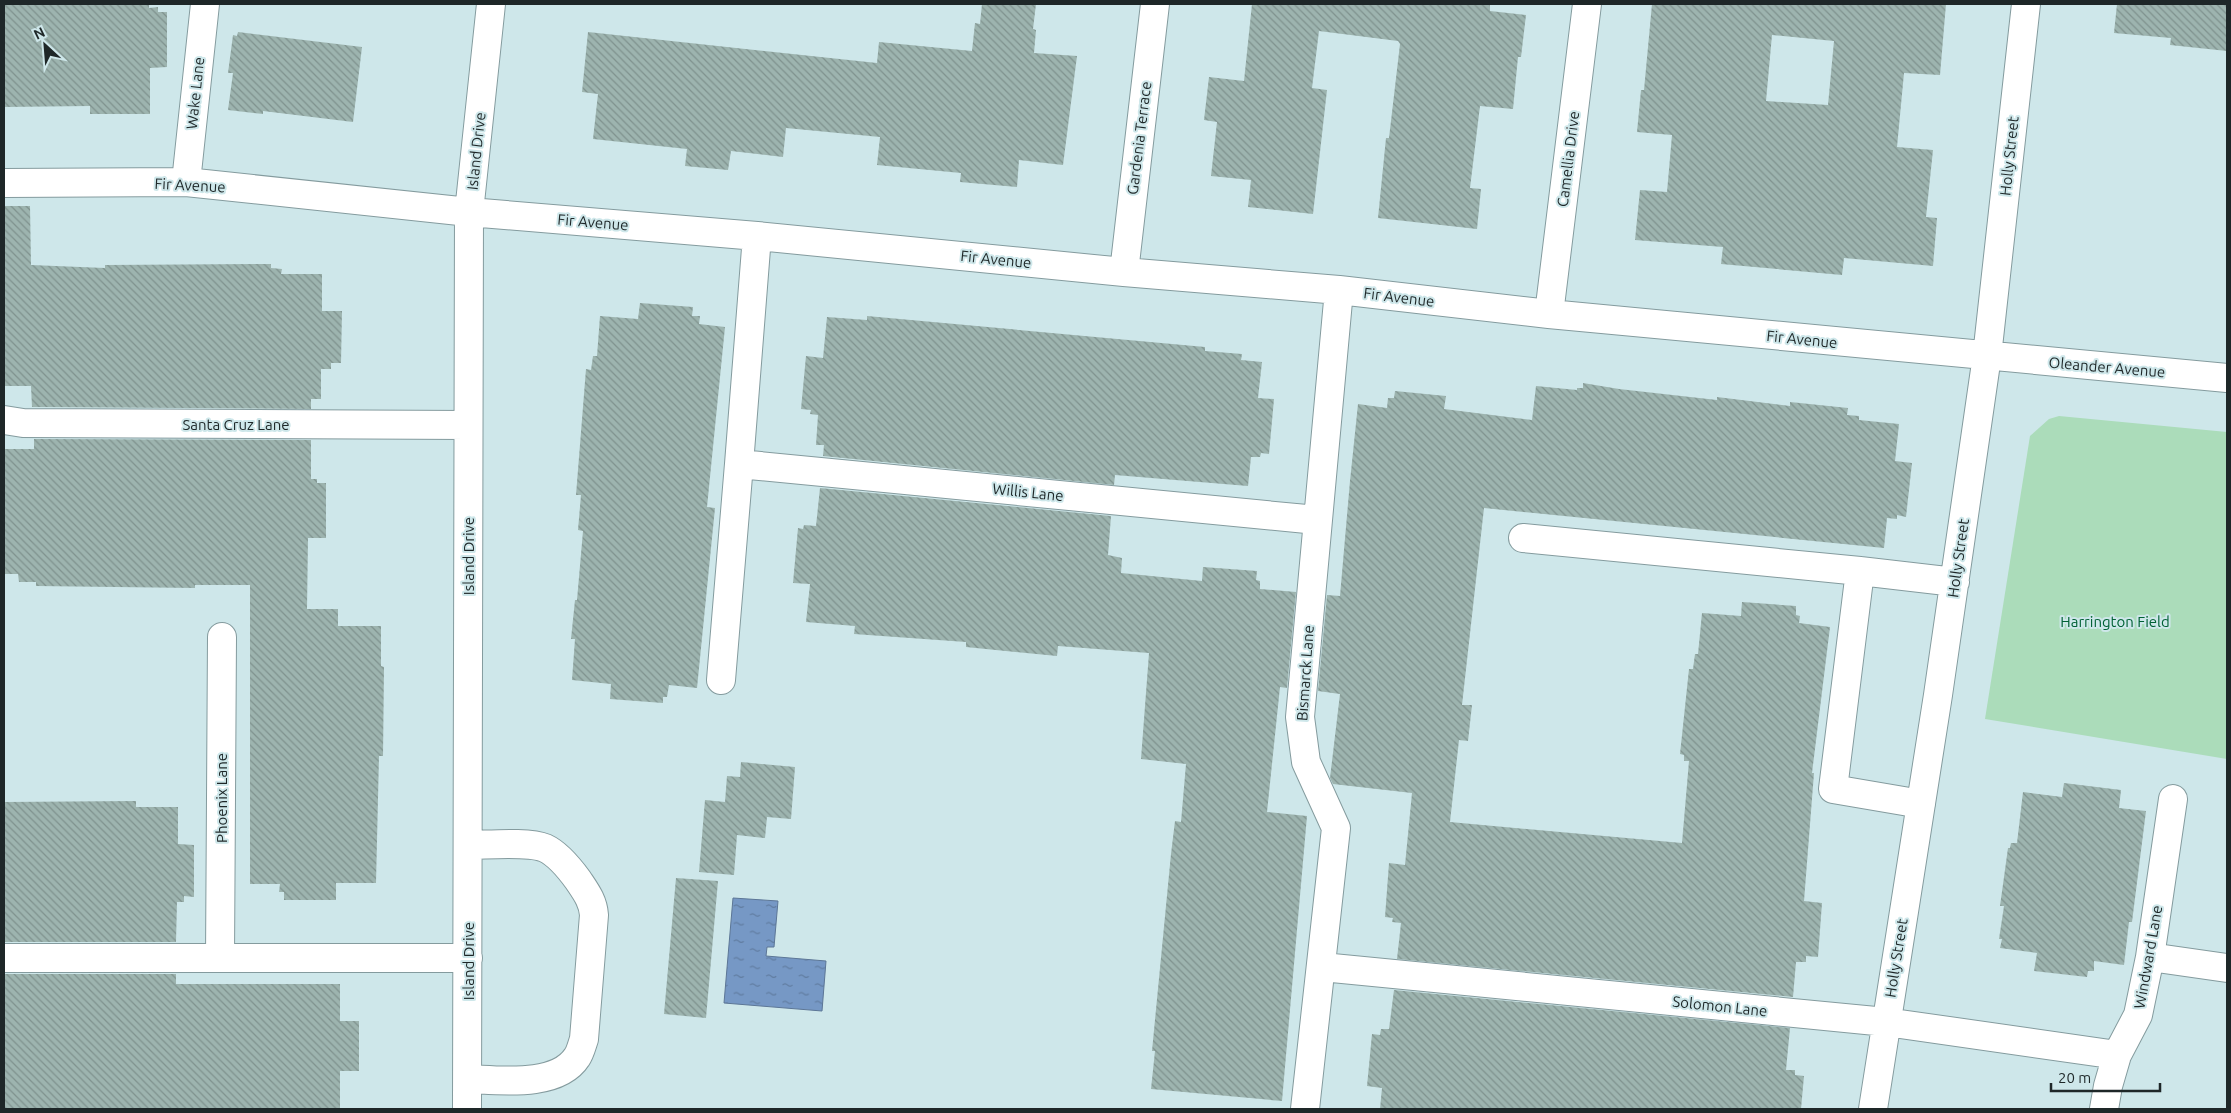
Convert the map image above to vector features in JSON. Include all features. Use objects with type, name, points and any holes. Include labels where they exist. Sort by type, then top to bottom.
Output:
[{"type":"street","name":"Wake Lane","points":[[186,182],[205,4]]},
{"type":"street","name":"Island Drive","points":[[467,1109],[469,212],[491,4]]},
{"type":"street","name":"Gardenia Terrace","points":[[1124,272],[1155,4]]},
{"type":"street","name":"Camellia Drive","points":[[1549,314],[1587,4]]},
{"type":"street","name":"Holly Street","points":[[1873,1109],[1955,582],[1987,356],[2026,4]]},
{"type":"street","name":"Fir Avenue","points":[[4,184],[186,182],[469,212],[757,236],[1124,272],[1339,290],[1549,314],[1987,356]]},
{"type":"street","points":[[721,680],[757,236]]},
{"type":"street","name":"Bismarck Lane","points":[[1305,1109],[1336,828],[1321,791],[1306,762],[1300,717],[1339,290]]},
{"type":"street","name":"Oleander Avenue","points":[[1987,356],[2227,378]]},
{"type":"street","name":"Santa Cruz Lane","points":[[4,420],[23,423],[468,425]]},
{"type":"street","name":"Willis Lane","points":[[739,464],[1317,520]]},
{"type":"street","points":[[1524,538],[1955,582]]},
{"type":"street","points":[[1860,571],[1833,789],[1921,804]]},
{"type":"street","name":"Phoenix Lane","points":[[220,958],[222,637]]},
{"type":"street","name":"Windward Lane","points":[[2104,1109],[2117,1055],[2138,1015],[2150,957],[2173,799]]},
{"type":"street","points":[[468,845],[531,845],[546,848],[574,874],[587,892],[593,905],[594,915],[584,1039],[577,1058],[560,1072],[545,1078],[468,1080]]},
{"type":"street","points":[[2150,957],[2227,968]]},
{"type":"street","points":[[4,958],[468,958]]},
{"type":"street","name":"Solomon Lane","points":[[1322,967],[1886,1022],[2117,1055]]},
{"type":"green space","name":"Harrington Field","points":[[2059,416],[2227,432],[2227,759],[1985,719],[2030,436],[2049,419]]},
{"type":"water","points":[[733,898],[778,901],[774,947],[767,947],[766,956],[826,961],[822,1011],[724,1003]]},
{"type":"building","points":[[4,4],[149,4],[149,8],[158,7],[158,12],[167,12],[167,67],[150,68],[150,114],[90,114],[90,106],[4,107]]},
{"type":"building","points":[[982,4],[1036,4],[1033,29],[1036,30],[1034,53],[1077,56],[1063,165],[1019,160],[1017,187],[960,182],[961,173],[877,165],[880,137],[786,128],[783,157],[731,151],[728,170],[685,166],[687,149],[593,139],[598,94],[582,92],[588,32],[877,63],[879,42],[972,51],[975,23],[980,24]]},
{"type":"building","points":[[1252,4],[1490,4],[1490,11],[1526,15],[1521,57],[1518,57],[1513,109],[1480,106],[1470,188],[1481,189],[1477,229],[1378,218],[1386,138],[1389,138],[1400,44],[1398,41],[1319,31],[1312,88],[1327,90],[1313,214],[1248,207],[1251,180],[1211,176],[1217,122],[1204,120],[1209,77],[1244,81]]},
{"type":"building","points":[[1652,4],[1946,4],[1940,75],[1904,73],[1897,147],[1933,150],[1926,217],[1937,218],[1933,266],[1844,258],[1842,275],[1721,264],[1723,247],[1635,240],[1640,190],[1667,192],[1672,135],[1637,132],[1641,90],[1644,90]],"holes":[[[1772,35],[1834,41],[1828,105],[1766,101]]]},
{"type":"building","points":[[2117,4],[2227,4],[2227,51],[2170,45],[2171,38],[2114,33]]},
{"type":"building","points":[[238,32],[362,47],[353,122],[263,111],[263,114],[228,110],[233,73],[228,73],[233,35],[237,36]]},
{"type":"building","points":[[4,206],[30,206],[31,265],[105,268],[105,265],[271,264],[271,268],[282,269],[281,274],[322,274],[322,311],[342,311],[341,363],[331,363],[331,369],[321,369],[321,399],[311,399],[311,409],[32,407],[31,386],[4,386]]},
{"type":"building","points":[[640,303],[693,307],[692,316],[700,316],[699,324],[725,327],[707,507],[715,508],[697,688],[669,685],[667,697],[663,697],[663,703],[610,699],[611,684],[572,680],[575,639],[571,639],[575,600],[577,600],[583,531],[578,530],[581,495],[576,495],[586,369],[591,370],[593,356],[597,356],[600,316],[638,319]]},
{"type":"building","points":[[867,316],[1205,347],[1205,351],[1242,354],[1241,360],[1262,362],[1258,398],[1274,399],[1269,454],[1261,453],[1260,457],[1251,457],[1248,486],[1115,475],[1114,485],[823,456],[824,445],[816,445],[818,415],[810,414],[811,410],[801,409],[806,356],[823,358],[827,317],[867,320]]},
{"type":"building","points":[[1583,383],[1717,400],[1717,397],[1790,406],[1790,402],[1848,408],[1847,415],[1859,416],[1859,420],[1899,424],[1895,461],[1912,463],[1906,517],[1897,515],[1897,519],[1887,518],[1884,548],[1484,508],[1462,705],[1472,705],[1468,741],[1459,740],[1450,822],[1682,843],[1689,761],[1684,761],[1684,755],[1680,754],[1689,669],[1693,669],[1695,654],[1698,654],[1702,613],[1741,616],[1742,602],[1796,606],[1796,615],[1800,616],[1799,623],[1830,627],[1812,773],[1814,773],[1804,901],[1822,903],[1818,957],[1806,956],[1806,962],[1796,962],[1793,997],[1397,959],[1401,923],[1392,922],[1393,918],[1385,917],[1389,863],[1405,865],[1412,793],[1333,784],[1330,778],[1340,694],[1318,691],[1327,595],[1340,596],[1358,404],[1387,408],[1388,398],[1394,398],[1395,391],[1446,396],[1444,409],[1532,420],[1536,386],[1577,390],[1577,388],[1583,388]]},
{"type":"building","points":[[34,439],[311,440],[311,479],[317,479],[317,483],[326,483],[326,538],[308,538],[307,609],[338,609],[338,626],[381,626],[381,666],[384,667],[383,756],[379,756],[376,883],[336,883],[336,900],[284,900],[284,892],[279,892],[280,884],[250,884],[250,585],[195,585],[195,588],[36,586],[36,582],[19,582],[18,574],[4,574],[4,449],[34,449]]},
{"type":"building","points":[[820,488],[1111,516],[1108,555],[1122,558],[1121,573],[1202,581],[1203,567],[1257,571],[1256,580],[1260,581],[1260,589],[1296,592],[1287,688],[1280,687],[1267,812],[1307,816],[1282,1101],[1151,1089],[1155,1051],[1152,1051],[1171,854],[1175,821],[1181,822],[1186,764],[1141,759],[1149,653],[1058,646],[1057,656],[966,647],[966,642],[854,634],[855,626],[806,622],[810,584],[793,583],[798,528],[803,529],[804,525],[816,526]]},
{"type":"building","points":[[741,762],[795,767],[791,819],[767,817],[765,838],[737,835],[734,875],[699,872],[705,800],[725,802],[727,776],[740,777]]},
{"type":"building","points":[[2064,783],[2121,790],[2119,808],[2146,811],[2132,922],[2129,922],[2124,965],[2094,961],[2094,971],[2088,971],[2087,977],[2034,971],[2037,953],[2000,948],[2002,939],[1999,939],[2004,906],[2000,906],[2008,848],[2010,848],[2011,843],[2017,843],[2023,792],[2062,797]]},
{"type":"building","points":[[136,801],[136,807],[178,807],[178,844],[194,845],[194,897],[184,896],[184,902],[177,902],[176,942],[4,942],[4,802]]},
{"type":"building","points":[[676,878],[718,881],[706,1018],[664,1014]]},
{"type":"building","points":[[4,974],[176,974],[176,984],[340,984],[340,1021],[359,1021],[359,1071],[340,1071],[340,1109],[4,1109]]},
{"type":"building","points":[[1394,990],[1790,1028],[1786,1070],[1795,1070],[1795,1075],[1804,1076],[1801,1109],[1380,1109],[1382,1088],[1367,1086],[1372,1034],[1380,1035],[1381,1029],[1389,1029]]}]
